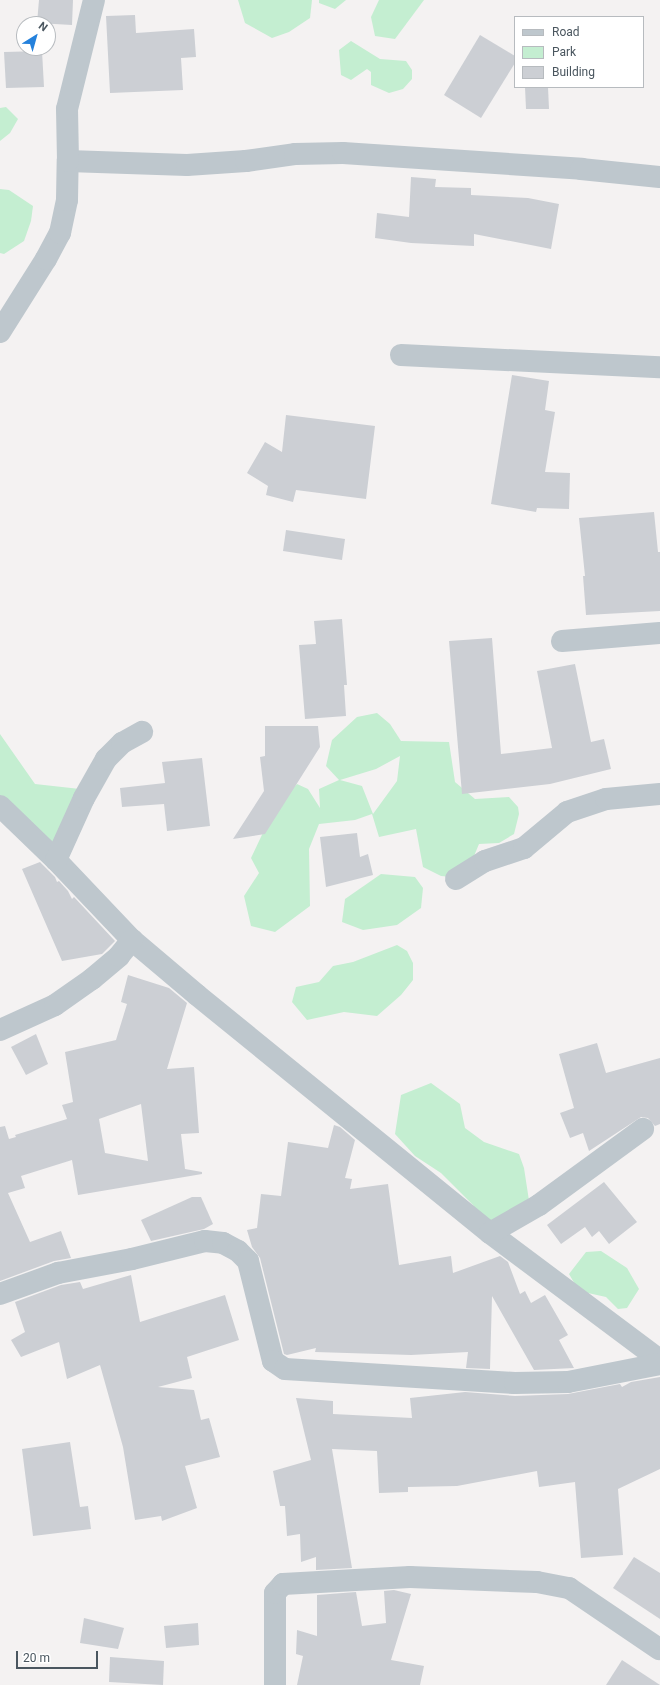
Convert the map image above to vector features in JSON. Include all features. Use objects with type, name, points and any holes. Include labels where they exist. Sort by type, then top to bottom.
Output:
[{"type":"street","points":[[0,332],[46,259],[60,233],[67,200],[67,109],[94,0]]},
{"type":"street","points":[[68,162],[187,165],[246,161],[295,154],[343,153],[581,169],[660,177]]},
{"type":"street","points":[[401,355],[660,366]]},
{"type":"street","points":[[562,641],[660,633]]},
{"type":"street","points":[[56,860],[84,798],[106,759],[122,743],[142,732]]},
{"type":"street","points":[[456,879],[485,861],[524,848],[567,812],[606,799],[660,794]]},
{"type":"street","points":[[0,806],[56,860],[132,940],[218,1012],[490,1233],[660,1360]]},
{"type":"street","points":[[0,1030],[55,1005],[92,979],[120,956],[132,940]]},
{"type":"street","points":[[490,1233],[539,1205],[643,1129]]},
{"type":"street","points":[[0,1294],[58,1273],[205,1241],[223,1243],[238,1251],[248,1261],[273,1361],[285,1369],[522,1383],[568,1382],[660,1364]]},
{"type":"street","points":[[275,1685],[275,1593],[283,1584],[410,1577],[537,1582],[569,1588],[659,1649]]},
{"type":"green space","points":[[238,0],[312,0],[310,18],[289,32],[272,38],[245,23]]},
{"type":"green space","points":[[319,0],[346,0],[335,9],[319,3]]},
{"type":"green space","points":[[379,0],[424,0],[395,39],[375,36],[371,17]]},
{"type":"green space","points":[[351,41],[380,59],[406,61],[412,70],[412,79],[403,89],[389,93],[371,85],[371,72],[367,69],[351,80],[341,75],[339,50]]},
{"type":"green space","points":[[6,107],[18,119],[10,133],[0,141],[0,108]]},
{"type":"green space","points":[[0,189],[9,190],[33,206],[31,221],[24,241],[4,254],[0,253]]},
{"type":"green space","points":[[377,713],[390,724],[401,741],[449,742],[455,782],[475,799],[509,797],[518,807],[519,814],[514,834],[499,843],[479,844],[474,856],[474,879],[441,876],[423,867],[416,829],[379,837],[372,814],[355,820],[319,824],[309,849],[310,906],[275,932],[251,926],[244,896],[259,873],[251,858],[276,805],[297,784],[308,789],[320,808],[319,789],[339,780],[326,766],[332,740],[357,717]],"holes":[[[400,756],[397,781],[373,814],[362,786],[340,780],[376,769]]]},
{"type":"green space","points":[[0,734],[35,784],[80,789],[53,848],[0,800]]},
{"type":"green space","points":[[381,874],[415,877],[423,888],[421,908],[397,925],[363,930],[342,922],[345,899]]},
{"type":"green space","points":[[397,945],[407,951],[413,963],[413,980],[401,995],[377,1016],[344,1012],[307,1020],[292,1002],[296,987],[319,982],[333,966],[353,962]]},
{"type":"green space","points":[[431,1083],[460,1104],[465,1128],[484,1142],[519,1154],[524,1168],[530,1207],[490,1241],[473,1205],[441,1173],[415,1156],[395,1134],[401,1095]]},
{"type":"green space","points":[[601,1251],[627,1268],[639,1289],[627,1308],[618,1309],[606,1297],[579,1291],[569,1274],[586,1252]]},
{"type":"building","points":[[39,0],[73,0],[72,25],[56,24],[56,16],[38,16]]},
{"type":"building","points":[[135,15],[136,33],[194,29],[196,57],[181,58],[183,90],[110,93],[106,16]]},
{"type":"building","points":[[480,35],[514,55],[514,65],[481,118],[444,95]]},
{"type":"building","points":[[4,52],[16,52],[16,56],[42,56],[44,87],[6,88]]},
{"type":"building","points":[[525,88],[548,88],[549,109],[526,109]]},
{"type":"building","points":[[411,177],[436,179],[435,187],[471,188],[471,195],[528,198],[559,204],[551,249],[474,234],[474,246],[411,243],[375,238],[377,213],[409,217]]},
{"type":"building","points":[[512,375],[549,381],[545,410],[555,412],[545,472],[570,473],[569,509],[537,508],[536,512],[491,504]]},
{"type":"building","points":[[286,415],[375,426],[366,499],[296,490],[293,502],[266,495],[268,486],[247,473],[265,442],[282,452]]},
{"type":"building","points":[[654,512],[658,552],[660,552],[660,611],[586,615],[583,576],[585,576],[579,518]]},
{"type":"building","points":[[286,530],[345,539],[342,560],[283,551]]},
{"type":"building","points":[[342,619],[347,685],[344,685],[346,716],[305,719],[299,645],[316,644],[314,621]]},
{"type":"building","points":[[492,638],[501,754],[552,748],[537,671],[575,664],[591,742],[604,739],[611,769],[550,784],[462,794],[449,641]]},
{"type":"building","points":[[265,726],[318,726],[320,747],[265,834],[233,839],[264,791],[260,757],[265,756]]},
{"type":"building","points":[[202,758],[210,826],[167,831],[164,804],[122,807],[120,788],[165,783],[162,762]]},
{"type":"building","points":[[357,833],[360,857],[368,854],[373,875],[326,887],[320,837]]},
{"type":"building","points":[[40,862],[55,877],[57,882],[59,881],[68,891],[72,899],[74,897],[115,941],[102,954],[62,961],[22,869]]},
{"type":"building","points":[[128,975],[169,988],[187,1003],[167,1069],[194,1067],[199,1133],[181,1134],[185,1169],[202,1172],[202,1174],[78,1195],[72,1160],[21,1176],[25,1188],[8,1193],[30,1242],[61,1231],[71,1258],[54,1261],[0,1281],[0,1127],[5,1126],[9,1139],[16,1137],[15,1135],[67,1119],[62,1105],[73,1102],[65,1052],[116,1040],[127,1004],[121,1002]],"holes":[[[141,1104],[148,1161],[105,1153],[99,1119]]]},
{"type":"building","points":[[36,1034],[48,1064],[26,1075],[11,1047]]},
{"type":"building","points":[[597,1043],[606,1073],[660,1058],[660,1124],[655,1126],[648,1118],[641,1117],[589,1151],[583,1133],[570,1138],[560,1113],[574,1108],[559,1054]]},
{"type":"building","points":[[334,1125],[340,1127],[355,1140],[345,1178],[352,1179],[350,1189],[388,1184],[399,1265],[451,1256],[453,1273],[500,1256],[508,1262],[520,1294],[525,1291],[531,1303],[545,1295],[568,1335],[559,1340],[574,1368],[534,1370],[492,1296],[490,1369],[466,1368],[468,1352],[411,1355],[315,1352],[316,1348],[287,1355],[284,1354],[260,1258],[252,1247],[247,1230],[257,1228],[261,1194],[281,1196],[288,1142],[328,1148]]},
{"type":"building","points":[[604,1182],[637,1222],[609,1244],[599,1231],[592,1237],[585,1227],[561,1244],[547,1225]]},
{"type":"building","points":[[192,1197],[201,1197],[213,1224],[204,1229],[151,1241],[141,1220]]},
{"type":"building","points":[[131,1275],[140,1322],[225,1295],[239,1340],[187,1357],[192,1378],[158,1387],[194,1390],[201,1420],[209,1418],[220,1457],[185,1466],[197,1508],[162,1521],[161,1516],[135,1520],[123,1447],[100,1365],[67,1379],[59,1342],[21,1357],[11,1340],[25,1332],[15,1302],[61,1285],[80,1282],[83,1289]]},
{"type":"building","points":[[660,1377],[660,1469],[618,1489],[623,1555],[581,1558],[575,1482],[539,1487],[537,1471],[457,1486],[408,1487],[408,1492],[379,1493],[377,1451],[332,1449],[352,1568],[316,1570],[316,1557],[301,1562],[300,1534],[287,1536],[285,1506],[280,1506],[273,1471],[311,1460],[296,1398],[333,1401],[333,1414],[412,1418],[410,1398],[465,1392],[515,1396],[568,1394],[620,1384],[622,1387],[631,1382]]},
{"type":"building","points":[[70,1442],[80,1507],[88,1506],[91,1529],[33,1536],[22,1449]]},
{"type":"building","points":[[634,1557],[660,1573],[660,1619],[613,1588]]},
{"type":"building","points":[[394,1590],[411,1594],[391,1660],[424,1666],[420,1685],[297,1685],[303,1656],[296,1654],[297,1630],[317,1636],[317,1595],[356,1592],[362,1626],[386,1623],[384,1591]]},
{"type":"building","points":[[84,1618],[124,1628],[118,1649],[80,1643]]},
{"type":"building","points":[[198,1623],[199,1645],[166,1648],[164,1626]]},
{"type":"building","points":[[110,1657],[164,1661],[163,1685],[109,1682]]},
{"type":"building","points":[[622,1660],[660,1685],[606,1685]]}]
